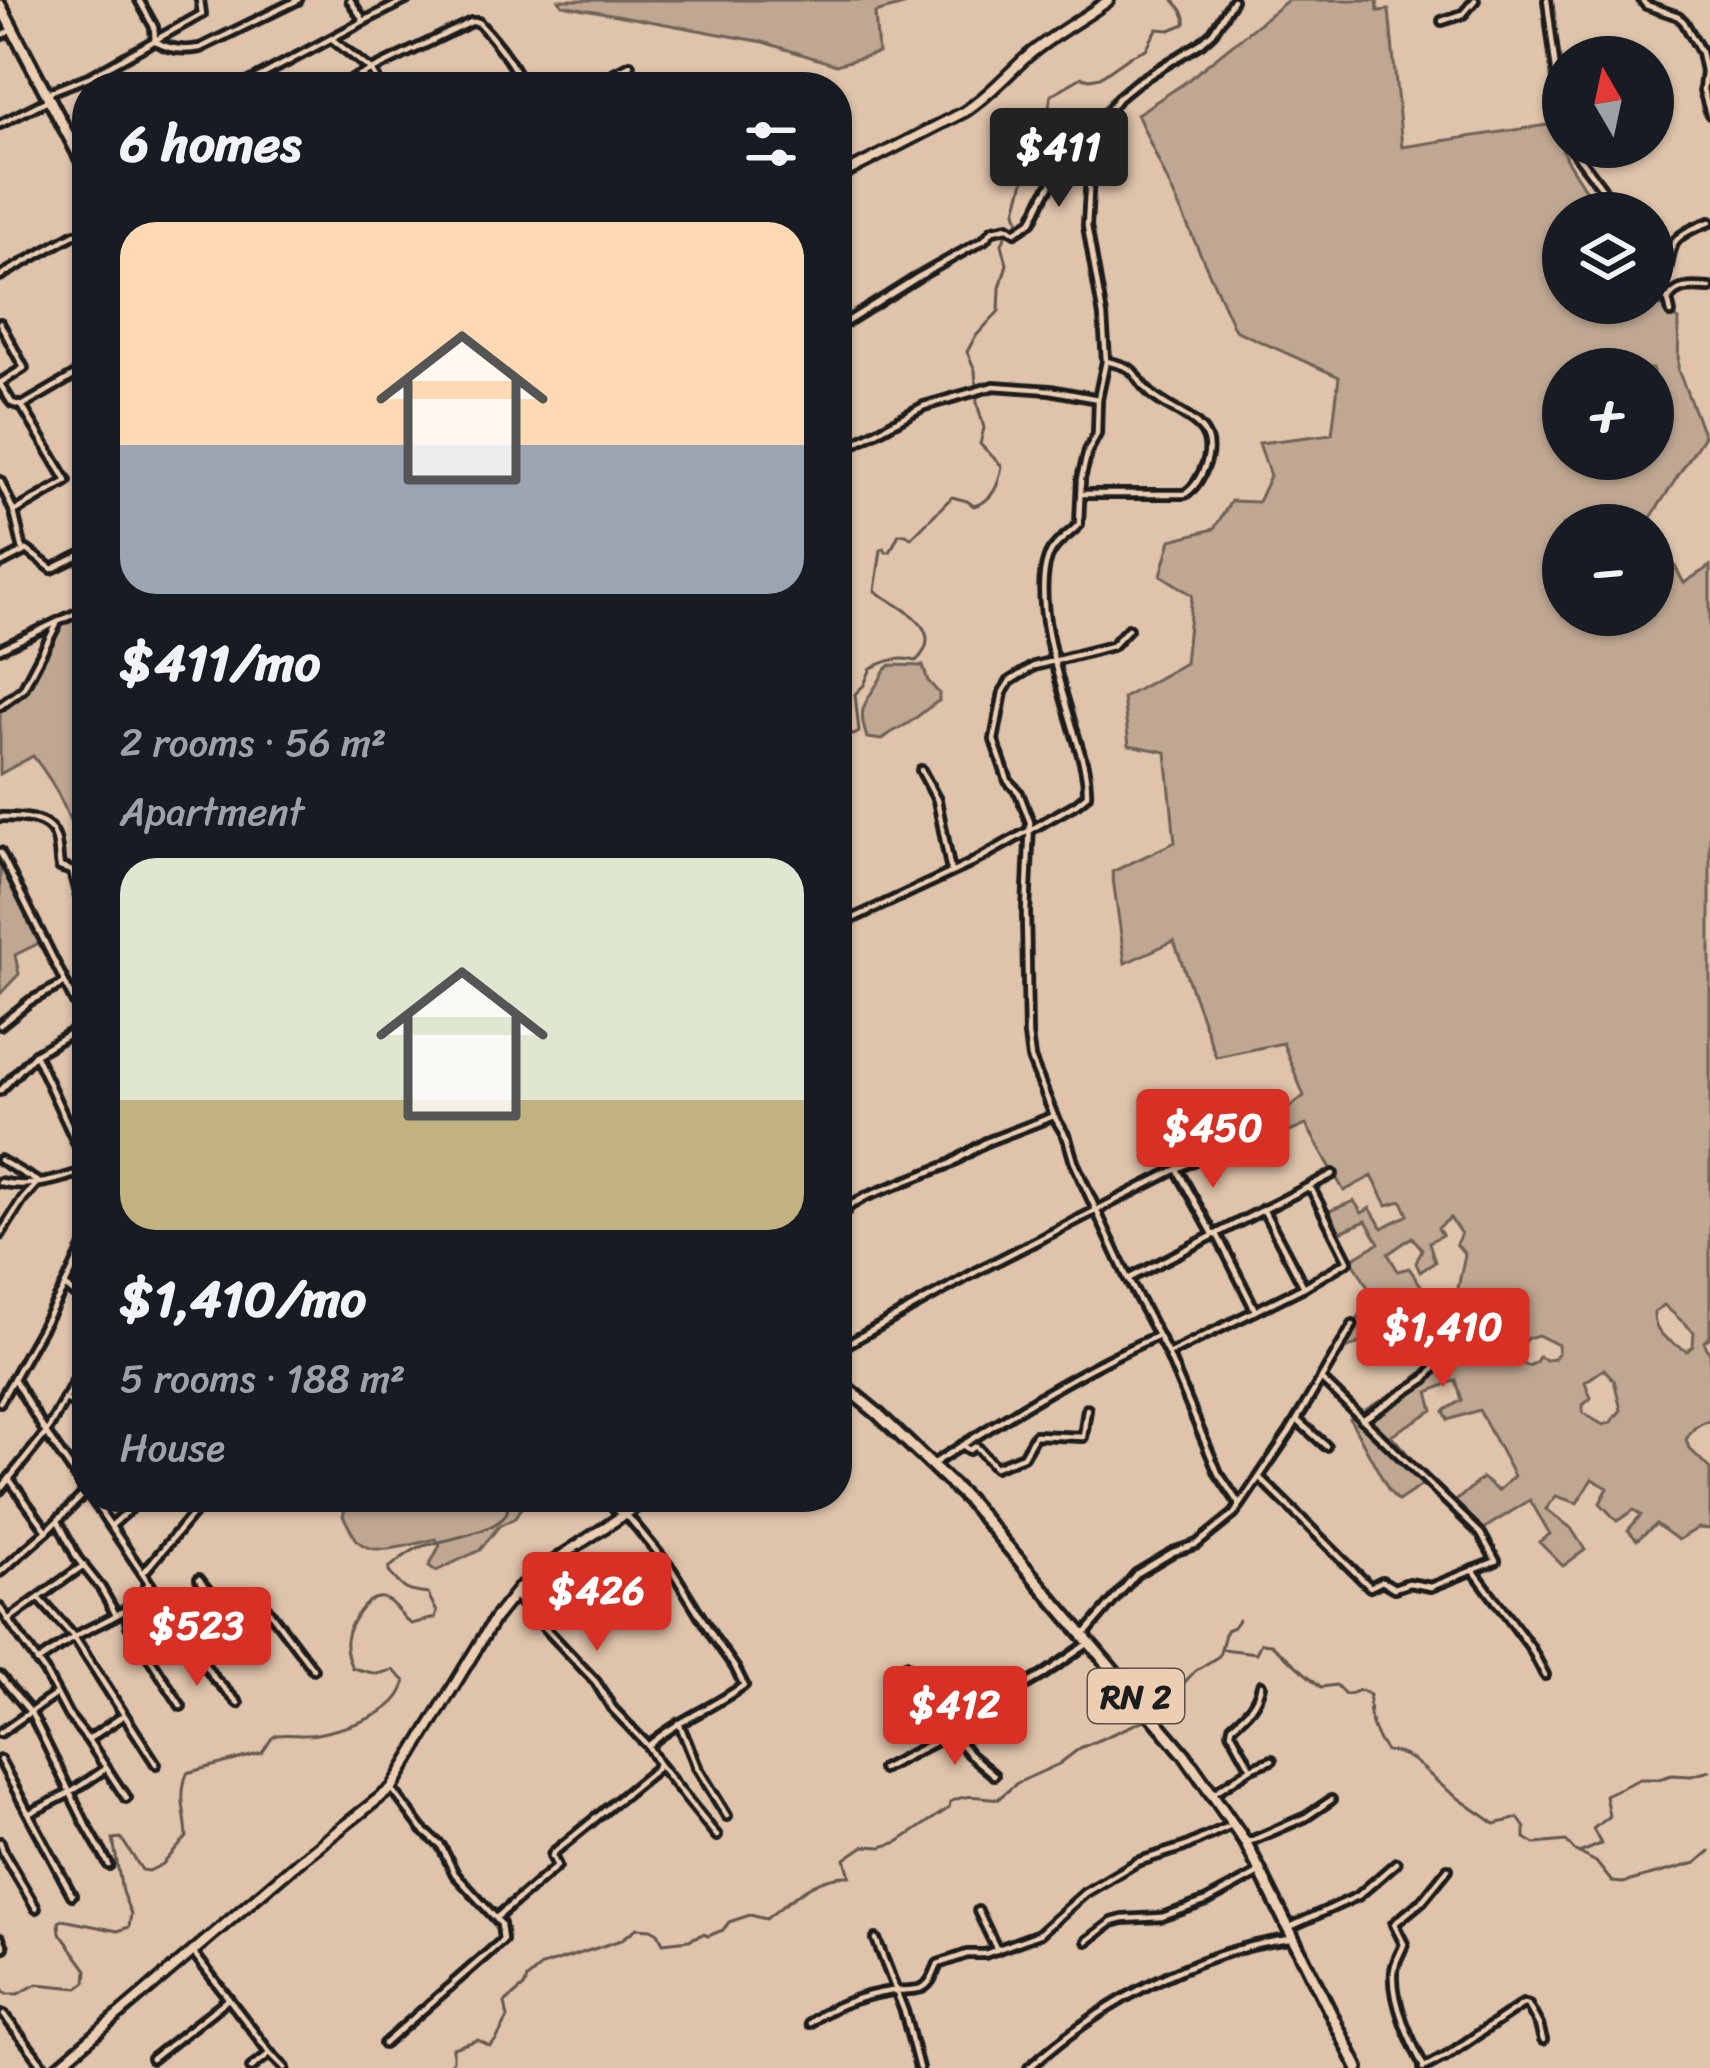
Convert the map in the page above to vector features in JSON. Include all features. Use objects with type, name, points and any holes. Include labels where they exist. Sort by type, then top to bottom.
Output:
[{"type":"main road","points":[[1,8],[72,141]]},
{"type":"main road","name":"RN 2","points":[[852,1394],[968,1499],[1214,1793],[1262,1871],[1358,2068]]},
{"type":"street","points":[[139,0],[154,27],[154,41]]},
{"type":"street","points":[[98,72],[199,18],[200,0]]},
{"type":"street","points":[[154,41],[172,49],[200,48],[298,0]]},
{"type":"street","points":[[350,0],[364,21]]},
{"type":"street","points":[[269,72],[406,0]]},
{"type":"street","points":[[852,169],[981,101],[1025,58],[1109,0]]},
{"type":"street","points":[[852,919],[1029,832],[1087,795],[1046,619],[1047,561],[1058,543],[1077,529],[1106,361],[1087,226],[1090,175],[1104,117],[1118,98],[1201,43],[1233,0]]},
{"type":"street","points":[[1442,21],[1462,14],[1475,0]]},
{"type":"street","points":[[1547,0],[1552,36]]},
{"type":"street","points":[[1642,0],[1684,22],[1701,52],[1702,90],[1710,114]]},
{"type":"street","points":[[367,72],[478,22],[516,72]]},
{"type":"street","points":[[0,36],[14,29]]},
{"type":"street","points":[[332,39],[371,70]]},
{"type":"street","points":[[616,72],[630,65]]},
{"type":"street","points":[[0,124],[72,85]]},
{"type":"street","points":[[852,319],[984,240],[993,230],[1012,230],[1032,221],[1059,172],[1094,161]]},
{"type":"street","points":[[1674,240],[1710,222]]},
{"type":"street","points":[[0,275],[72,236]]},
{"type":"street","points":[[1674,293],[1685,286],[1710,288]]},
{"type":"street","points":[[0,323],[24,368],[0,384],[12,403],[22,406],[67,481],[14,512]]},
{"type":"street","points":[[1081,494],[1185,494],[1194,488],[1208,460],[1210,445],[1199,424],[1154,397],[1134,370],[1106,361]]},
{"type":"street","points":[[22,406],[72,377]]},
{"type":"street","points":[[852,444],[924,406],[994,386],[1099,399]]},
{"type":"street","points":[[0,481],[23,550]]},
{"type":"street","points":[[0,502],[8,497]]},
{"type":"street","points":[[0,564],[23,550],[31,550],[52,569],[72,559]]},
{"type":"street","points":[[0,650],[72,616]]},
{"type":"street","points":[[0,706],[22,689],[57,624]]},
{"type":"street","points":[[1128,629],[1112,646],[1042,663],[1010,681],[1004,692],[994,740],[1008,781],[1030,822],[1028,1035],[1031,1058],[1054,1116],[1128,1279],[1168,1354],[1218,1473],[1239,1504]]},
{"type":"street","points":[[921,770],[937,800],[951,872]]},
{"type":"street","points":[[0,817],[39,821],[51,828],[61,867],[72,871]]},
{"type":"street","points":[[0,852],[72,993]]},
{"type":"street","points":[[0,1025],[30,1001],[67,982]]},
{"type":"street","points":[[0,1091],[35,1054],[72,1033]]},
{"type":"street","points":[[35,1054],[72,1135]]},
{"type":"street","points":[[852,1204],[1054,1116]]},
{"type":"street","points":[[852,1341],[1097,1208],[1260,1130]]},
{"type":"street","points":[[0,1160],[38,1182]]},
{"type":"street","points":[[1177,1170],[1255,1310]]},
{"type":"street","points":[[0,1182],[38,1182],[72,1174]]},
{"type":"street","points":[[1128,1279],[1333,1174]]},
{"type":"street","points":[[0,1235],[38,1182]]},
{"type":"street","points":[[1168,1354],[1348,1261],[1312,1190],[1306,1188]]},
{"type":"street","points":[[1263,1209],[1304,1286]]},
{"type":"street","points":[[0,1402],[72,1270]]},
{"type":"street","points":[[64,1286],[72,1292]]},
{"type":"street","points":[[1362,1420],[1425,1379],[1446,1354],[1458,1309]]},
{"type":"street","points":[[883,1769],[1043,1676],[1088,1638],[1136,1574],[1214,1532],[1234,1514],[1353,1325]]},
{"type":"street","points":[[933,1464],[1084,1370],[1157,1336]]},
{"type":"street","points":[[14,1379],[72,1470]]},
{"type":"street","points":[[1260,1478],[1370,1587],[1382,1581],[1394,1588],[1407,1583],[1431,1587],[1496,1561],[1481,1534],[1322,1379]]},
{"type":"street","points":[[0,1490],[46,1432],[72,1385]]},
{"type":"street","points":[[64,1399],[72,1403]]},
{"type":"street","points":[[962,1445],[970,1450],[976,1446],[995,1467],[1023,1456],[1035,1436],[1083,1437],[1087,1409]]},
{"type":"street","points":[[1297,1420],[1326,1446]]},
{"type":"street","points":[[10,1480],[47,1532]]},
{"type":"street","points":[[0,1573],[72,1508]]},
{"type":"street","points":[[101,1512],[213,1677],[238,1702]]},
{"type":"street","points":[[111,1526],[126,1512]]},
{"type":"street","points":[[144,1572],[194,1512]]},
{"type":"street","points":[[620,1512],[672,1570],[744,1685],[648,1746]]},
{"type":"street","points":[[56,2068],[392,1788],[495,1618],[520,1587],[628,1512]]},
{"type":"street","points":[[58,1521],[116,1615]]},
{"type":"street","points":[[8,1620],[83,1565]]},
{"type":"street","points":[[1473,1570],[1532,1648],[1546,1675]]},
{"type":"street","points":[[199,1579],[228,1616]]},
{"type":"street","points":[[37,1662],[126,1610],[141,1598],[149,1583]]},
{"type":"street","points":[[190,1642],[257,1594],[313,1669]]},
{"type":"street","points":[[514,1595],[596,1682],[717,1836]]},
{"type":"street","points":[[39,1598],[74,1637],[156,1764]]},
{"type":"street","points":[[0,1608],[126,1798]]},
{"type":"street","points":[[126,1610],[129,1626],[181,1706]]},
{"type":"street","points":[[906,1665],[933,1701],[969,1719]]},
{"type":"street","points":[[0,1676],[31,1713],[109,1865]]},
{"type":"street","points":[[1251,1768],[1231,1732],[1250,1710],[1261,1684]]},
{"type":"street","points":[[0,1732],[56,1694]]},
{"type":"street","points":[[88,1739],[124,1715]]},
{"type":"street","points":[[679,1723],[697,1767],[728,1816]]},
{"type":"street","points":[[952,1733],[994,1775]]},
{"type":"street","points":[[0,1760],[72,1895]]},
{"type":"street","points":[[1214,1793],[1272,1760]]},
{"type":"street","points":[[496,1918],[556,1868],[554,1852],[658,1763]]},
{"type":"street","points":[[30,1813],[105,1768]]},
{"type":"street","points":[[384,2044],[503,1940],[504,1931],[392,1788]]},
{"type":"street","points":[[1246,1843],[1306,1817],[1331,1800]]},
{"type":"street","points":[[810,2024],[836,2007],[923,1988],[938,1964],[967,1954],[986,1954],[1039,1934],[1084,1893],[1137,1862],[1234,1824]]},
{"type":"street","points":[[0,1842],[2,1856],[36,1908]]},
{"type":"street","points":[[1290,1927],[1358,1896],[1396,1862]]},
{"type":"street","points":[[1448,1869],[1422,1901],[1394,1924],[1404,1944],[1394,1972],[1399,2002],[1424,2067],[1523,2004],[1539,2025],[1543,2040]]},
{"type":"street","points":[[1087,1941],[1112,1922],[1162,1917],[1262,1871]]},
{"type":"street","points":[[978,1911],[997,1950]]},
{"type":"street","points":[[0,1938],[4,1948]]},
{"type":"street","points":[[876,1939],[904,2011],[919,2068]]},
{"type":"street","points":[[1029,2068],[1146,1985],[1239,1948],[1296,1939]]},
{"type":"street","points":[[193,1952],[285,2068]]},
{"type":"street","points":[[152,2059],[228,1999]]},
{"type":"street","points":[[4,2015],[45,2068]]},
{"type":"street","points":[[251,2068],[270,2053]]},
{"type":"shaded area","points":[[559,0],[921,0],[875,13],[878,53],[836,65],[763,42],[562,5]]},
{"type":"shaded area","points":[[1288,0],[1377,0],[1378,11],[1389,10],[1402,147],[1542,126],[1542,168],[1572,168],[1587,192],[1542,192],[1542,324],[1674,324],[1674,316],[1679,320],[1678,370],[1704,436],[1660,504],[1542,504],[1542,636],[1674,636],[1674,565],[1684,583],[1710,566],[1710,1337],[1704,1342],[1710,1354],[1710,1421],[1696,1427],[1686,1440],[1710,1469],[1710,1529],[1698,1528],[1678,1540],[1656,1524],[1637,1540],[1628,1530],[1641,1515],[1634,1510],[1617,1521],[1600,1503],[1608,1488],[1592,1479],[1577,1503],[1556,1496],[1546,1509],[1571,1528],[1585,1550],[1563,1566],[1539,1542],[1550,1534],[1530,1500],[1475,1534],[1449,1507],[1482,1478],[1498,1491],[1514,1476],[1479,1410],[1448,1420],[1444,1411],[1462,1400],[1456,1380],[1428,1392],[1433,1410],[1391,1435],[1430,1480],[1398,1501],[1350,1419],[1410,1383],[1443,1353],[1457,1362],[1468,1354],[1456,1338],[1460,1319],[1454,1308],[1465,1254],[1456,1244],[1461,1234],[1450,1218],[1438,1228],[1442,1235],[1429,1242],[1435,1262],[1420,1272],[1416,1263],[1422,1249],[1412,1237],[1388,1254],[1398,1271],[1409,1268],[1433,1303],[1417,1317],[1394,1290],[1379,1303],[1376,1313],[1388,1329],[1338,1353],[1372,1295],[1352,1259],[1379,1243],[1366,1221],[1340,1232],[1329,1211],[1354,1201],[1362,1213],[1370,1208],[1382,1228],[1408,1215],[1402,1201],[1387,1205],[1372,1176],[1344,1191],[1306,1125],[1265,1143],[1260,1130],[1304,1096],[1283,1043],[1216,1057],[1174,941],[1125,963],[1112,872],[1175,842],[1166,752],[1129,745],[1123,698],[1185,663],[1192,595],[1161,575],[1171,540],[1214,529],[1231,501],[1258,502],[1270,476],[1259,443],[1332,434],[1339,377],[1235,330],[1137,114],[1183,84]],"holes":[[[1664,1305],[1694,1332],[1693,1346],[1687,1351],[1656,1326],[1654,1312]],[[1538,1335],[1558,1345],[1558,1353],[1554,1359],[1539,1357],[1528,1366],[1521,1363],[1516,1349]],[[1604,1369],[1614,1380],[1621,1410],[1603,1425],[1583,1413],[1583,1405],[1591,1398],[1585,1382]]]},
{"type":"shaded area","points":[[72,620],[72,827],[33,756],[0,774],[0,711],[30,687],[60,626]]},
{"type":"shaded area","points":[[891,665],[923,666],[939,701],[882,740],[867,738],[864,707]]},
{"type":"shaded area","points":[[0,858],[43,941],[15,955],[19,974],[0,994]]},
{"type":"shaded area","points":[[344,1512],[519,1512],[499,1526],[480,1550],[436,1571],[429,1566],[440,1545],[436,1539],[385,1549],[366,1547]]},
{"type":"waterway","points":[[852,735],[859,732],[855,694],[871,668],[893,660],[916,661],[927,639],[907,611],[875,591],[881,550],[890,552],[899,534],[911,538],[952,497],[981,504],[999,479],[1002,466],[980,444],[984,428],[975,370],[967,352],[999,311],[1007,264],[1002,244],[1019,221],[1016,211],[1025,177],[1049,176],[1067,153],[1066,133],[1049,108],[1051,95],[1082,77],[1100,77],[1146,49],[1157,29],[1185,24],[1184,13],[1173,0]]},
{"type":"waterway","points":[[0,1986],[6,1994],[18,1994],[37,1984],[78,1988],[86,1982],[87,1970],[60,1933],[59,1922],[118,1931],[129,1927],[131,1914],[122,1892],[113,1839],[121,1838],[142,1870],[163,1864],[187,1837],[183,1798],[187,1773],[262,1753],[277,1735],[312,1735],[357,1723],[394,1702],[405,1681],[393,1670],[377,1674],[352,1668],[346,1644],[354,1620],[376,1598],[390,1602],[411,1624],[435,1618],[428,1594],[406,1589],[389,1568],[420,1547],[493,1525],[506,1512]]},
{"type":"waterway","points":[[1157,1712],[1195,1671],[1219,1656],[1226,1630],[1238,1620]]},
{"type":"waterway","points":[[1223,1649],[1256,1653],[1261,1643],[1271,1644],[1321,1687],[1336,1685],[1345,1694],[1370,1695],[1372,1725],[1386,1751],[1411,1759],[1495,1824],[1518,1818],[1525,1838],[1535,1844],[1566,1841],[1596,1862],[1612,1882],[1696,1863],[1710,1851]]},
{"type":"waterway","points":[[445,2068],[453,2060],[453,2048],[478,2040],[490,2046],[496,2040],[508,2018],[505,2003],[542,1966],[621,1940],[637,1928],[658,1933],[663,1943],[708,1936],[750,1915],[766,1919],[815,1884],[850,1876],[845,1859],[864,1846],[898,1842],[956,1799],[998,1799],[1080,1748],[1147,1719]]},
{"type":"waterway","points":[[1579,1853],[1601,1844],[1593,1829],[1609,1816],[1605,1795],[1640,1779],[1710,1771]]}]
